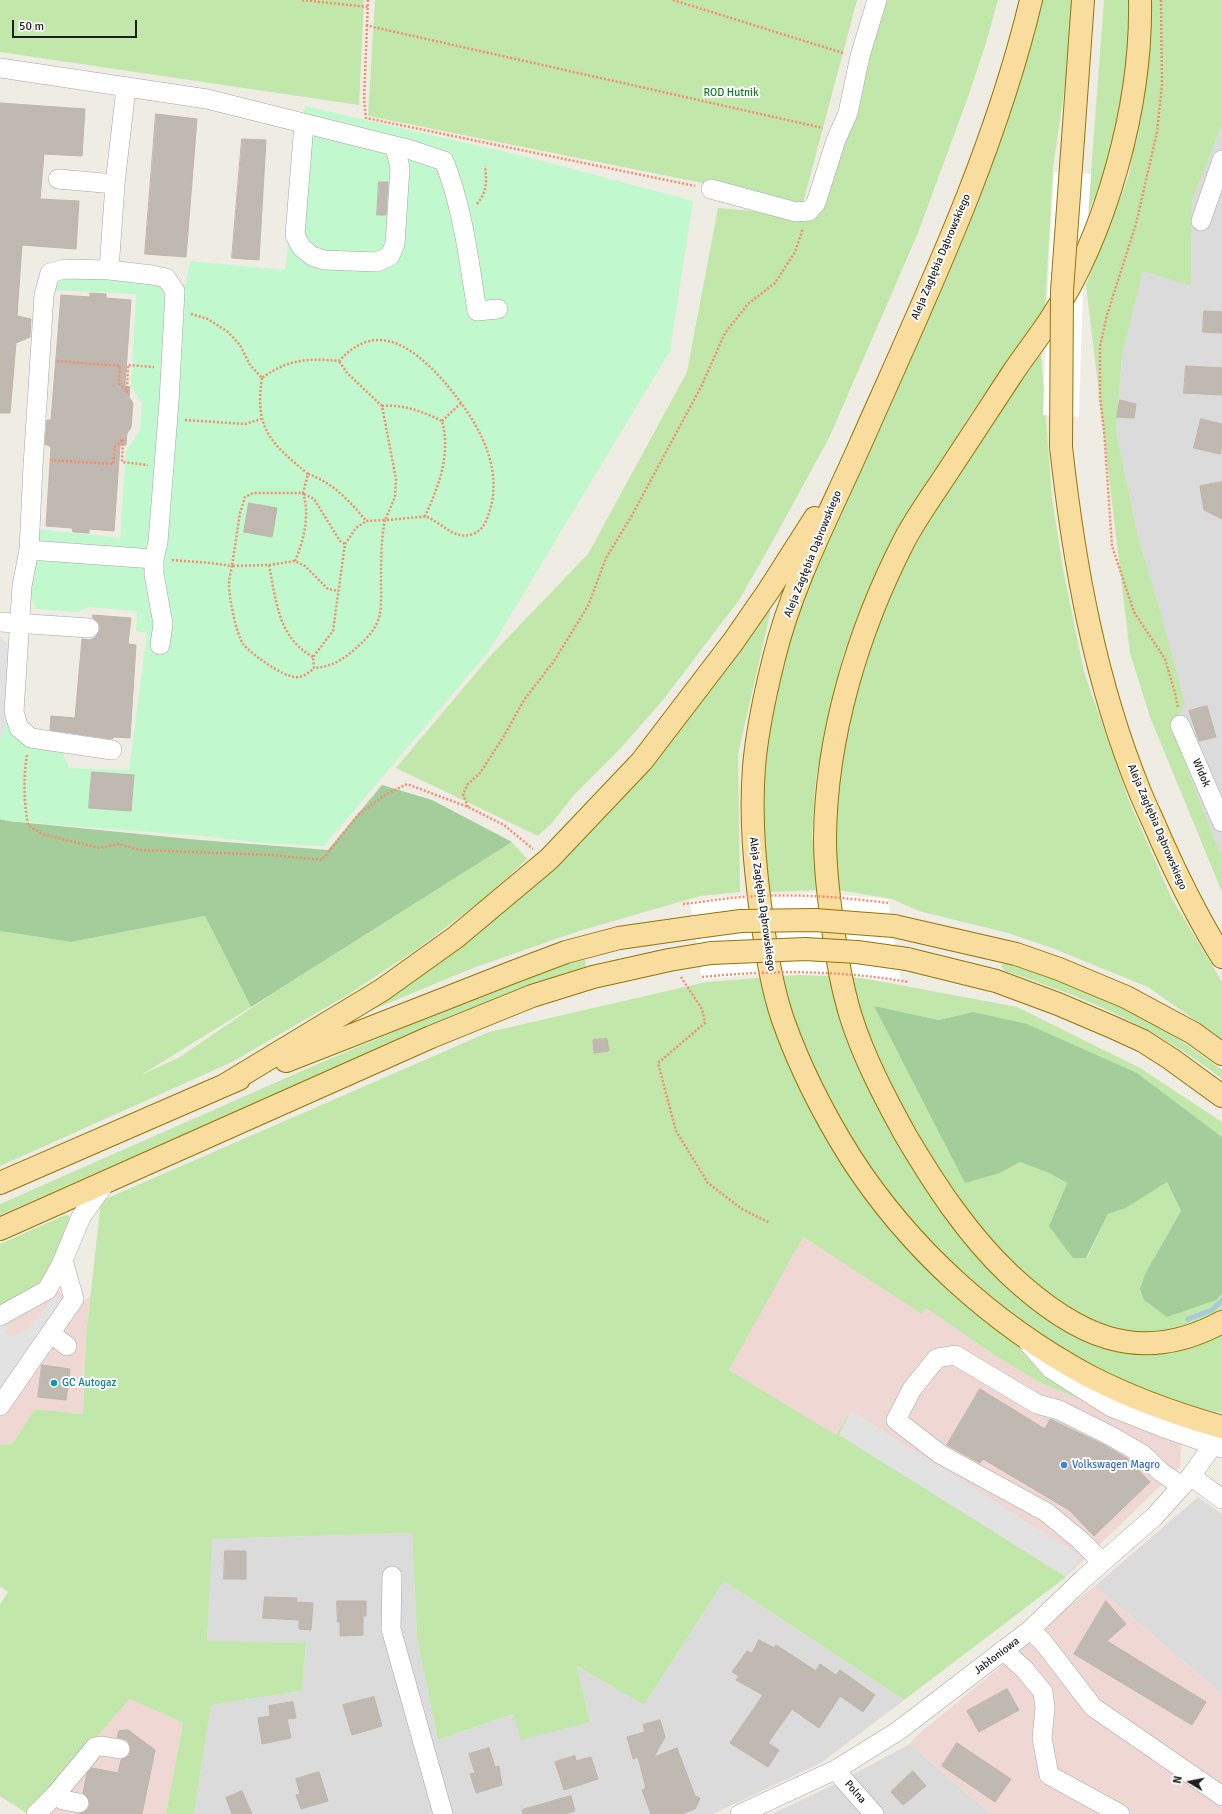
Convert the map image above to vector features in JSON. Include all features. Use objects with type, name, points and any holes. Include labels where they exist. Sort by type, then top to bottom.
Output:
[{"type":"main road","name":"Aleja Zagłębia Dąbrowskiego","points":[[1031,0],[1013,69],[986,150],[914,322],[797,589],[775,654],[758,730],[753,782],[752,832],[756,879],[766,952],[783,1020],[799,1059],[838,1138],[873,1191],[905,1229],[942,1268],[972,1295],[1015,1329],[1090,1376],[1145,1401],[1219,1440]]},
{"type":"main road","name":"Aleja Zagłębia Dąbrowskiego","points":[[1083,0],[1062,291],[1061,447],[1068,516],[1081,589],[1104,684],[1117,727],[1140,791],[1178,878],[1206,932],[1222,957]]},
{"type":"main road","points":[[1140,0],[1141,26],[1138,56],[1126,131],[1115,175],[1088,246],[1061,301],[1050,319],[1013,372],[908,534],[884,582],[859,649],[847,690],[829,782],[825,839],[826,869],[842,985],[852,1019],[876,1081],[921,1162],[963,1222],[982,1245],[1006,1272],[1048,1307],[1086,1330],[1111,1339],[1158,1344],[1176,1341],[1222,1322]]},
{"type":"main road","points":[[225,1085],[382,990],[456,937],[549,859],[642,761],[733,642],[769,590],[857,452]]},
{"type":"main road","points":[[0,1183],[225,1085],[566,952],[619,938],[742,921],[815,920],[894,926],[1016,954],[1059,969],[1126,998],[1193,1033],[1222,1054]]},
{"type":"main road","points":[[0,1229],[431,1037],[532,996],[593,977],[669,960],[711,953],[805,949],[857,952],[907,959],[996,982],[1058,1004],[1143,1041],[1171,1059],[1222,1096]]},
{"type":"street","points":[[711,189],[796,212],[809,211],[816,203],[839,133],[848,113],[859,58],[877,0]]},
{"type":"street","points":[[0,68],[207,99],[411,150],[444,161],[449,174],[465,239],[477,311],[498,309]]},
{"type":"street","points":[[109,270],[115,184],[126,88]]},
{"type":"street","points":[[304,124],[295,235],[301,247],[312,256],[324,260],[377,262],[390,256],[395,244],[400,168],[395,147]]},
{"type":"street","points":[[1201,221],[1222,160]]},
{"type":"street","points":[[58,179],[115,184]]},
{"type":"street","points":[[112,750],[30,738],[19,728],[14,712],[22,586],[29,550],[32,466],[44,295],[50,273],[64,269],[109,270],[152,275],[166,278],[175,291],[168,419],[158,542],[154,559],[154,574],[163,624],[160,645]]},
{"type":"street","points":[[29,550],[154,559]]},
{"type":"street","points":[[0,622],[89,628]]},
{"type":"street","name":"Widok","points":[[1180,724],[1222,822]]},
{"type":"street","points":[[0,1316],[47,1290],[63,1260],[81,1217],[106,1182]]},
{"type":"street","points":[[0,1406],[74,1299],[63,1260]]},
{"type":"street","points":[[50,1333],[67,1346]]},
{"type":"street","points":[[1102,1562],[1080,1540],[1046,1512],[940,1454],[896,1420],[912,1389],[937,1358],[955,1355],[1037,1404],[1059,1410],[1111,1436],[1142,1454],[1161,1472],[1186,1481],[1222,1499]]},
{"type":"street","name":"Jabłoniowa","points":[[740,1814],[837,1769],[898,1731],[1030,1630],[1102,1562],[1154,1517],[1186,1481],[1219,1440]]},
{"type":"street","points":[[392,1576],[391,1629],[442,1814]]},
{"type":"street","points":[[1030,1630],[1043,1642],[1093,1707],[1222,1796]]},
{"type":"street","points":[[1003,1650],[1025,1670],[1043,1692],[1045,1708],[1042,1738],[1049,1775],[1120,1814]]},
{"type":"street","points":[[39,1813],[95,1748],[102,1746],[120,1749]]},
{"type":"street","name":"Polna","points":[[837,1769],[843,1779],[874,1814]]},
{"type":"street","points":[[56,1794],[63,1800],[79,1803]]},
{"type":"path","points":[[302,0],[368,7]]},
{"type":"path","points":[[368,0],[364,100],[366,118],[711,189]]},
{"type":"path","points":[[673,0],[859,58]]},
{"type":"path","points":[[1161,0],[1162,85],[1157,132],[1136,224],[1107,315],[1100,346],[1100,398],[1104,430],[1112,546],[1134,612],[1165,659],[1175,693],[1180,724]]},
{"type":"path","points":[[367,25],[839,133]]},
{"type":"path","points":[[459,214],[476,205],[485,194],[485,166]]},
{"type":"path","points":[[468,807],[463,794],[468,784],[480,773],[504,736],[524,700],[554,661],[588,606],[606,558],[631,517],[701,387],[725,334],[748,304],[775,283],[795,252],[809,211]]},
{"type":"path","points":[[174,312],[208,318],[228,332],[240,345],[250,365],[262,378]]},
{"type":"path","points":[[314,668],[313,657],[333,631],[345,544],[356,528],[366,521],[425,516],[456,534],[473,534],[481,529],[486,523],[490,508],[493,483],[489,456],[473,418],[462,402],[428,364],[401,344],[374,340],[360,344],[348,351],[338,361],[307,359],[294,361],[271,371],[262,378],[259,396],[261,419],[267,435],[290,459],[308,474],[318,478],[342,494],[366,521]]},
{"type":"path","points":[[57,361],[120,366],[120,383],[127,392],[128,366],[171,368]]},
{"type":"path","points":[[338,361],[347,373],[382,406],[396,479],[394,498],[385,520],[382,535],[381,601],[379,618],[375,627],[364,640],[348,655],[332,665],[314,668],[301,677],[285,674],[269,665],[243,644],[235,621],[228,583],[240,513],[245,497],[253,493],[303,494],[314,499],[340,541],[345,544]]},
{"type":"path","points":[[442,421],[462,402]]},
{"type":"path","points":[[382,406],[394,405],[408,408],[442,421]]},
{"type":"path","points":[[168,419],[245,424],[261,419]]},
{"type":"path","points":[[425,516],[441,474],[446,452],[446,434],[442,421]]},
{"type":"path","points":[[48,460],[113,464],[115,447],[123,439],[122,462],[164,467]]},
{"type":"path","points":[[295,561],[301,546],[306,511],[303,494],[308,474]]},
{"type":"path","points":[[154,559],[211,562],[232,566],[269,565],[295,561],[305,566],[328,589],[338,591]]},
{"type":"path","points":[[269,565],[277,607],[283,626],[291,639],[304,653],[313,657]]},
{"type":"path","points":[[30,738],[25,764],[24,804],[28,825],[42,834],[99,848],[119,844],[140,850],[271,855],[322,860],[358,815],[385,795],[406,784],[468,807],[504,825],[532,848],[549,859]]},
{"type":"path","points":[[683,904],[744,896],[844,898],[888,903]]},
{"type":"path","points":[[669,960],[702,1009],[705,1023],[658,1063],[676,1131],[708,1183],[742,1209],[770,1223]]},
{"type":"path","points":[[702,978],[761,972],[799,971],[863,975],[908,982]]},
{"type":"shaded area","points":[[1222,125],[1222,852],[1218,848],[1172,729],[1160,610],[1138,536],[1116,431],[1122,357],[1143,270],[1191,285],[1192,201]]},
{"type":"shaded area","points":[[0,636],[12,649],[9,715],[0,741]]},
{"type":"shaded area","points":[[802,1237],[922,1313],[926,1308],[997,1357],[1043,1384],[1182,1441],[1180,1467],[1066,1577],[729,1370]]},
{"type":"shaded area","points":[[31,1250],[70,1307],[90,1297],[86,1335],[83,1414],[35,1409],[12,1444],[0,1445],[0,1264]]},
{"type":"shaded area","points":[[55,1294],[68,1307],[0,1398],[0,1324],[2,1321],[9,1326],[5,1333],[11,1337],[29,1329]]},
{"type":"shaded area","points":[[851,1411],[1081,1556],[1066,1577],[839,1435]]},
{"type":"shaded area","points":[[1198,1497],[1222,1514],[1222,1694],[1095,1586]]},
{"type":"shaded area","points":[[412,1533],[417,1638],[438,1740],[514,1714],[590,1722],[577,1666],[644,1705],[724,1581],[904,1700],[821,1763],[713,1814],[194,1814],[211,1705],[302,1691],[306,1644],[207,1642],[211,1539]]},
{"type":"shaded area","points":[[1095,1586],[1222,1694],[1222,1814],[991,1814],[910,1744],[915,1737],[1023,1648],[1052,1620]]},
{"type":"shaded area","points":[[130,1699],[183,1723],[166,1814],[28,1814]]},
{"type":"shaded area","points":[[910,1744],[991,1814],[772,1814],[833,1785]]},
{"type":"green space","points":[[0,0],[364,0],[359,105],[0,52]]},
{"type":"green space","name":"ROD Hutnik","points":[[375,0],[857,0],[803,203],[368,116]]},
{"type":"green space","points":[[881,0],[998,0],[986,43],[969,94],[918,233],[829,438],[739,600],[663,700],[619,750],[574,795],[552,823],[538,836],[396,768],[492,654],[588,554],[687,372],[718,208],[812,216]]},
{"type":"green space","points":[[1043,0],[1072,0],[1066,77],[1053,168],[1045,311],[971,413],[916,504],[857,622],[843,655],[816,777],[812,836],[820,890],[767,892],[763,796],[768,741],[783,657],[823,550],[1006,128],[1030,50]]},
{"type":"green space","points":[[1104,0],[1135,0],[1129,76],[1101,183],[1088,213]]},
{"type":"green space","points":[[1149,0],[1222,0],[1222,125],[1192,201],[1191,286],[1143,271],[1122,357],[1116,431],[1138,536],[1160,610],[1185,704],[1172,729],[1218,848],[1222,852],[1222,892],[1150,717],[1130,653],[1086,285],[1129,175],[1150,46]]},
{"type":"green space","points":[[305,106],[531,158],[693,201],[670,351],[489,651],[324,846],[264,843],[202,836],[8,821],[0,819],[0,741],[9,715],[62,751],[69,768],[129,770],[147,633],[136,631],[137,611],[88,607],[79,612],[36,609],[29,595],[37,529],[120,538],[126,451],[140,431],[142,404],[131,385],[136,294],[53,290],[63,277],[92,276],[186,284],[190,261],[285,270]]},
{"type":"green space","points":[[1041,354],[1052,498],[1063,569],[1084,672],[1129,801],[1171,897],[1222,982],[1222,1039],[1148,987],[1052,948],[1008,933],[919,911],[892,899],[838,890],[835,838],[842,762],[854,700],[892,587],[931,518],[1006,403]]},
{"type":"green space","points":[[770,607],[770,614],[738,754],[740,892],[700,896],[579,931],[473,968],[338,1024],[475,931]]},
{"type":"green space","points":[[382,785],[432,800],[512,842],[251,1007],[205,916],[71,942],[0,931],[0,819],[200,840],[328,850]]},
{"type":"green space","points":[[512,842],[527,859],[486,897],[420,947],[349,994],[232,1062],[0,1166],[0,931],[71,942],[205,916],[251,1007],[141,1075],[180,1057],[272,994]]},
{"type":"green space","points":[[585,960],[586,969],[560,976],[484,1004],[0,1215],[0,1204],[320,1063],[540,970]]},
{"type":"green space","points":[[1004,963],[1073,985],[1129,1010],[1167,1031],[1222,1070],[1222,1079],[1172,1044],[1146,1029],[1118,1015],[1062,991],[1005,971],[1001,966]]},
{"type":"green space","points":[[798,975],[857,977],[1017,1007],[1140,1068],[1222,1122],[1222,1137],[1137,1073],[973,1012],[939,1020],[874,1006],[1000,1173],[1020,1162],[1049,1173],[1067,1183],[1049,1226],[1087,1258],[1108,1214],[1126,1208],[1167,1182],[1181,1211],[1146,1272],[1216,1300],[1222,1294],[1222,1413],[1196,1408],[1182,1441],[1043,1384],[997,1357],[926,1308],[922,1314],[803,1237],[729,1370],[836,1435],[851,1411],[840,1435],[1066,1577],[904,1700],[724,1581],[644,1705],[577,1666],[590,1722],[521,1740],[513,1714],[438,1740],[417,1638],[412,1533],[212,1539],[207,1641],[306,1643],[302,1691],[211,1705],[194,1814],[166,1814],[183,1723],[130,1699],[28,1814],[0,1796],[0,1604],[8,1592],[0,1586],[0,1445],[12,1444],[35,1409],[83,1414],[86,1335],[101,1201],[489,1032],[706,982]]},
{"type":"green space","points":[[874,1006],[939,1020],[973,1012],[1027,1024],[1137,1073],[1222,1137],[1222,1294],[1216,1300],[1167,1317],[1144,1300],[1140,1289],[1146,1272],[1181,1211],[1167,1182],[1126,1208],[1108,1214],[1086,1258],[1073,1258],[1049,1226],[1067,1183],[1049,1173],[1020,1162],[1000,1173],[965,1183]]},
{"type":"green space","points":[[69,1215],[68,1225],[62,1242],[45,1275],[32,1288],[0,1306],[0,1244],[63,1216]]},
{"type":"pier","points":[[1054,172],[1091,174],[1083,286],[1079,417],[1043,415]]},
{"type":"pier","points":[[814,893],[888,899],[901,982],[822,974],[746,975],[702,980],[690,901],[722,897]]},
{"type":"building","points":[[0,103],[85,109],[82,156],[44,154],[40,199],[79,201],[76,249],[22,245],[17,316],[31,319],[30,337],[16,343],[10,413],[0,413]]},
{"type":"building","points":[[156,114],[197,119],[186,257],[145,254]]},
{"type":"building","points":[[242,139],[266,140],[259,260],[232,258]]},
{"type":"building","points":[[379,182],[388,182],[386,215],[377,215]]},
{"type":"building","points":[[90,293],[106,294],[106,298],[131,300],[125,386],[130,387],[129,397],[133,403],[131,428],[127,433],[126,445],[120,445],[114,531],[89,529],[89,533],[73,532],[72,528],[46,526],[51,447],[45,444],[47,420],[51,420],[61,295],[90,297]]},
{"type":"building","points":[[1204,311],[1222,312],[1222,333],[1203,332]]},
{"type":"building","points":[[1186,366],[1222,368],[1222,395],[1184,393]]},
{"type":"building","points":[[1120,400],[1136,404],[1134,418],[1117,417]]},
{"type":"building","points":[[1201,419],[1222,424],[1222,446],[1220,454],[1194,448]]},
{"type":"building","points":[[1222,482],[1222,519],[1204,510],[1200,486]]},
{"type":"building","points":[[249,503],[277,508],[272,537],[244,532]]},
{"type":"building","points":[[93,615],[131,618],[128,644],[136,645],[130,738],[114,737],[112,739],[50,730],[51,716],[75,718],[82,639],[90,640],[94,638],[100,629],[99,623],[93,618]]},
{"type":"building","points":[[1207,706],[1216,737],[1199,741],[1189,711]]},
{"type":"building","points":[[92,772],[134,775],[131,811],[89,808]]},
{"type":"building","points":[[607,1039],[609,1051],[594,1053],[593,1040]]},
{"type":"building","name":"GC Autogaz","points":[[42,1365],[70,1369],[66,1400],[38,1397]]},
{"type":"building","name":"Volkswagen Magro","points":[[980,1389],[1045,1429],[1050,1419],[1104,1445],[1128,1459],[1150,1482],[1094,1536],[1069,1510],[983,1459],[980,1463],[947,1445]]},
{"type":"building","points":[[225,1551],[246,1551],[246,1579],[224,1579]]},
{"type":"building","points":[[265,1597],[297,1598],[296,1602],[313,1603],[311,1630],[299,1629],[299,1620],[263,1618]]},
{"type":"building","points":[[337,1601],[366,1601],[366,1616],[363,1616],[363,1635],[340,1636]]},
{"type":"building","points":[[1106,1601],[1126,1624],[1107,1641],[1206,1702],[1192,1725],[1074,1654]]},
{"type":"building","points":[[759,1640],[774,1648],[776,1645],[816,1671],[820,1664],[836,1675],[840,1670],[875,1695],[863,1712],[840,1696],[819,1728],[792,1709],[768,1743],[779,1750],[768,1767],[730,1743],[763,1695],[736,1680],[739,1676],[732,1672],[747,1651],[752,1653]]},
{"type":"building","points":[[1007,1689],[1019,1710],[979,1732],[967,1711]]},
{"type":"building","points":[[374,1697],[382,1726],[352,1735],[343,1705]]},
{"type":"building","points":[[293,1702],[296,1718],[287,1719],[291,1738],[262,1744],[258,1718],[270,1716],[269,1706]]},
{"type":"building","points":[[660,1720],[665,1737],[654,1757],[677,1748],[695,1796],[700,1798],[695,1809],[681,1814],[651,1814],[642,1790],[646,1788],[638,1757],[633,1759],[627,1737],[645,1732],[643,1725]]},
{"type":"building","points":[[128,1730],[155,1750],[142,1814],[79,1814],[87,1810],[90,1805],[89,1799],[83,1793],[87,1773],[92,1768],[118,1773],[121,1760],[129,1756],[131,1750],[127,1740],[117,1737],[119,1731]]},
{"type":"building","points":[[957,1743],[1011,1779],[995,1802],[942,1766]]},
{"type":"building","points":[[489,1748],[495,1767],[499,1766],[502,1785],[476,1793],[470,1774],[475,1773],[469,1754]]},
{"type":"building","points":[[575,1756],[576,1761],[591,1757],[598,1779],[564,1790],[555,1762]]},
{"type":"building","points":[[913,1771],[926,1786],[903,1805],[891,1792]]},
{"type":"building","points":[[319,1772],[328,1801],[301,1809],[296,1795],[300,1794],[296,1779]]},
{"type":"building","points":[[242,1791],[252,1814],[232,1814],[226,1798]]},
{"type":"building","points":[[571,1796],[575,1811],[565,1814],[523,1814],[522,1810]]},
{"type":"waterway","points":[[1188,1319],[1212,1310],[1222,1300]]},
{"type":"place","name":"GC Autogaz","points":[[54,1383]]},
{"type":"place","name":"Volkswagen Magro","points":[[1064,1465]]}]
